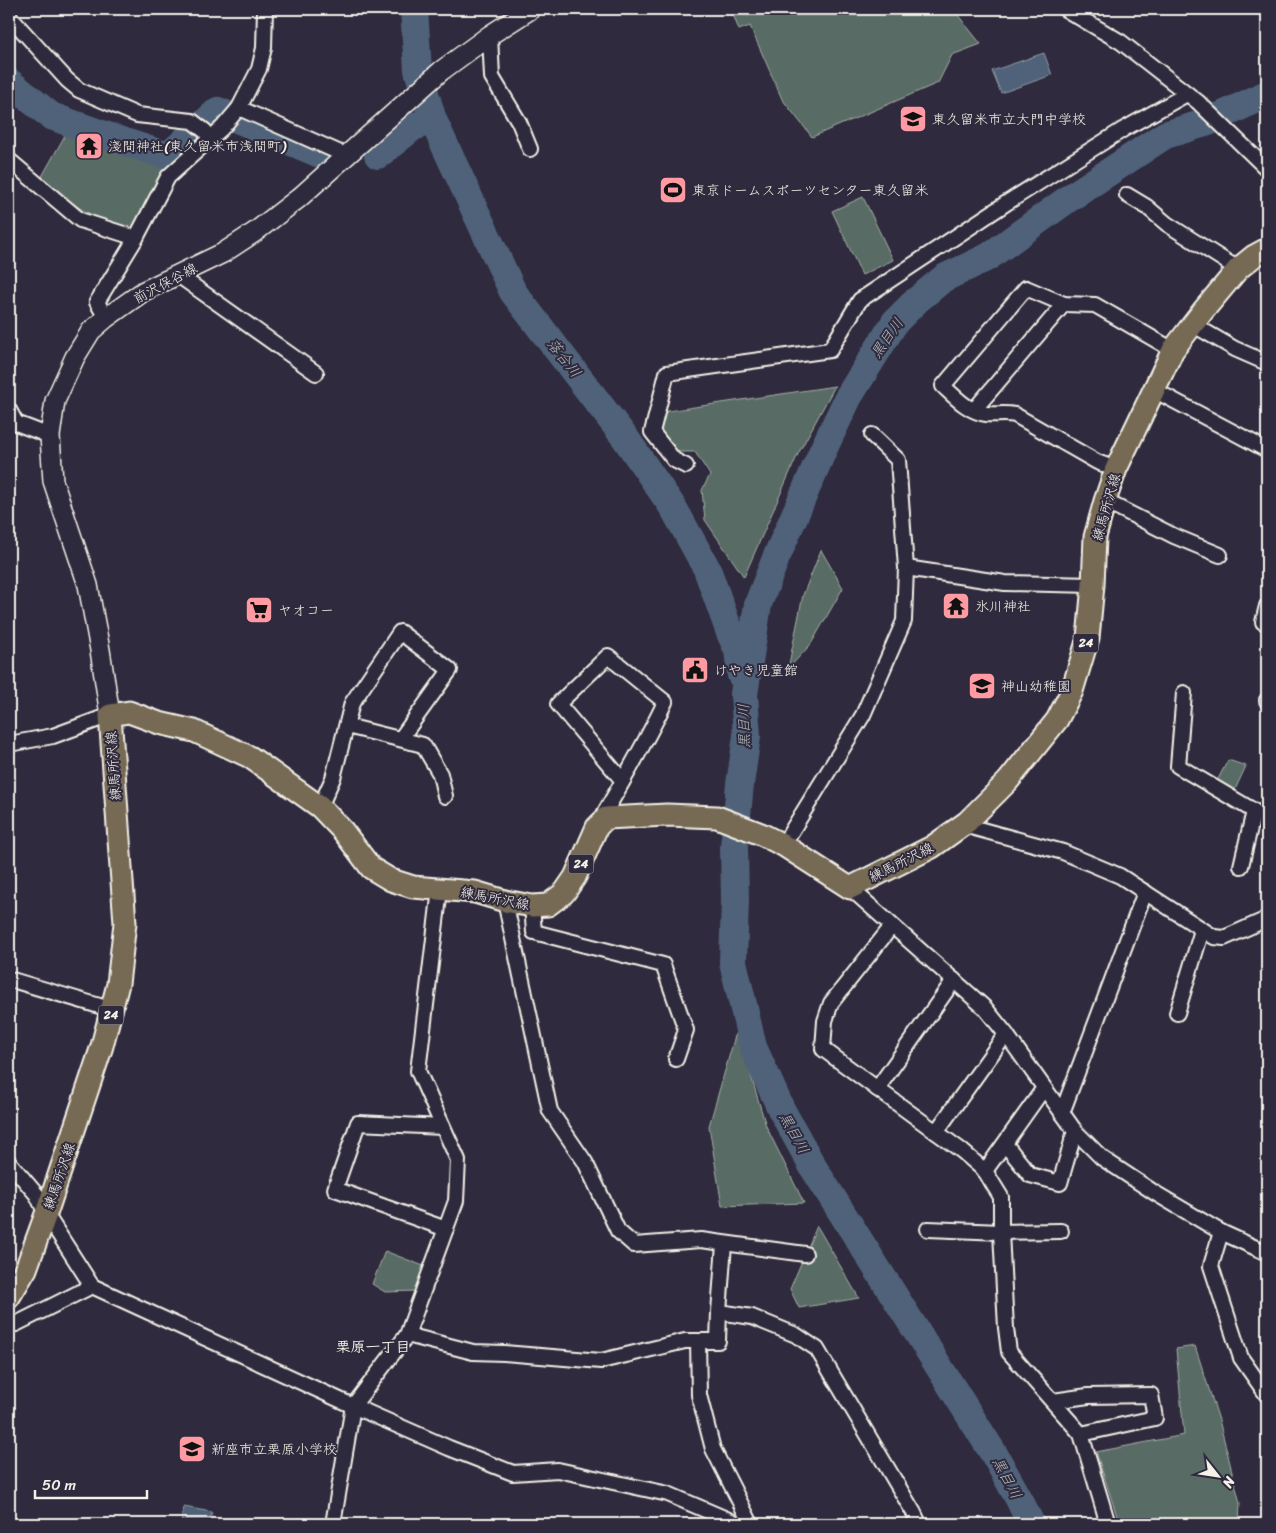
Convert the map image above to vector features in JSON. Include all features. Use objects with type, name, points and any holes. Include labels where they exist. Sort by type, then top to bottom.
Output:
[{"type":"main road","name":"前沢保谷線","points":[[110,715],[88,585],[53,481],[50,436],[55,401],[91,331],[144,291],[223,253],[255,232],[299,198],[441,71],[490,35],[531,9]]},
{"type":"main road","name":"練馬所沢線","points":[[850,888],[932,847],[967,822],[1008,781],[1057,720],[1072,691],[1088,638],[1095,538],[1116,469],[1173,350],[1238,269],[1254,256],[1267,249]]},
{"type":"main road","name":"練馬所沢線","points":[[9,1297],[26,1269],[46,1214],[90,1084],[113,1010],[118,984],[125,923],[110,715],[129,712],[159,723],[194,731],[250,757],[320,807],[343,831],[371,868],[391,880],[413,887],[475,892],[504,901],[532,906],[548,905],[564,893],[575,877],[597,827],[606,818]]},
{"type":"main road","points":[[606,818],[666,815],[717,817],[761,834],[783,845],[850,888]]},
{"type":"street","points":[[106,318],[97,302],[136,238],[168,178],[208,135],[222,128],[237,110],[259,69],[264,48],[265,9]]},
{"type":"street","points":[[1065,9],[1120,42],[1204,106],[1267,169]]},
{"type":"street","points":[[11,26],[79,90],[137,115],[192,122],[208,135]]},
{"type":"street","points":[[490,35],[492,77],[519,122],[530,149]]},
{"type":"street","points":[[686,466],[674,460],[652,432],[667,374],[830,350],[860,300],[1033,186],[1124,129],[1187,94]]},
{"type":"street","points":[[237,110],[347,156]]},
{"type":"street","points":[[9,160],[80,220],[136,238]]},
{"type":"street","points":[[1127,195],[1167,224],[1238,269]]},
{"type":"street","points":[[178,275],[316,373]]},
{"type":"street","points":[[1116,469],[1097,462],[1014,415],[1007,413],[986,414],[974,410],[966,406],[943,386],[1026,288],[1064,304],[1094,305],[1173,350]]},
{"type":"street","points":[[974,410],[1064,304]]},
{"type":"street","points":[[1192,324],[1235,349],[1267,363]]},
{"type":"street","points":[[1154,390],[1267,450]]},
{"type":"street","points":[[9,410],[13,421],[50,436]]},
{"type":"street","points":[[783,845],[863,715],[904,621],[906,568],[898,460],[872,435]]},
{"type":"street","points":[[1105,501],[1174,536],[1220,556]]},
{"type":"street","points":[[906,568],[1005,583],[1093,585]]},
{"type":"street","points":[[1267,606],[1263,622],[1267,623]]},
{"type":"street","points":[[320,807],[333,778],[352,703],[400,632],[450,670],[400,738]]},
{"type":"street","points":[[606,818],[605,812],[647,741],[665,702],[608,656],[558,704],[623,781]]},
{"type":"street","points":[[1184,693],[1178,766],[1254,811],[1241,866]]},
{"type":"street","points":[[9,744],[53,736],[110,715]]},
{"type":"street","points":[[347,726],[424,745],[440,774],[445,796]]},
{"type":"street","points":[[967,822],[971,827],[1064,852],[1120,876],[1214,937],[1224,938],[1267,919]]},
{"type":"street","points":[[850,888],[985,1008],[1076,1131],[1102,1158],[1155,1194],[1221,1232],[1267,1253]]},
{"type":"street","points":[[333,1524],[353,1406],[407,1335],[456,1201],[458,1160],[418,1071],[440,889]]},
{"type":"street","points":[[1062,1113],[1145,892]]},
{"type":"street","points":[[504,901],[550,1111],[585,1162],[618,1231],[634,1245],[701,1240],[805,1254]]},
{"type":"street","points":[[532,906],[534,932],[663,965],[686,1030],[676,1059]]},
{"type":"street","points":[[892,926],[831,1003],[825,1021],[823,1049],[936,1132],[985,1171],[1002,1196],[1001,1232],[1009,1352],[1081,1434],[1108,1524]]},
{"type":"street","points":[[1177,1013],[1202,930]]},
{"type":"street","points":[[9,979],[113,1010]]},
{"type":"street","points":[[878,1089],[954,980]]},
{"type":"street","points":[[936,1132],[1006,1034]]},
{"type":"street","points":[[985,1171],[1044,1088]]},
{"type":"street","points":[[443,1128],[358,1123],[335,1189],[446,1229]]},
{"type":"street","points":[[1004,1144],[1030,1175],[1060,1183],[1076,1131]]},
{"type":"street","points":[[9,1162],[37,1195],[46,1214],[92,1286],[353,1406],[449,1448],[513,1473],[558,1470],[668,1494],[738,1524]]},
{"type":"street","points":[[928,1229],[1001,1232],[1061,1231]]},
{"type":"street","points":[[1221,1232],[1211,1266],[1241,1358],[1267,1395]]},
{"type":"street","points":[[407,1335],[473,1352],[601,1361],[685,1341],[718,1341],[724,1244]]},
{"type":"street","points":[[9,1325],[16,1324],[92,1286]]},
{"type":"street","points":[[719,1312],[752,1317],[796,1335],[817,1349],[919,1524]]},
{"type":"street","points":[[698,1341],[699,1395],[713,1449],[751,1524]]},
{"type":"street","points":[[1053,1401],[1088,1396],[1151,1395],[1155,1418],[1081,1434]]},
{"type":"green space","points":[[731,9],[953,9],[981,44],[952,55],[938,83],[812,137],[782,99],[750,26],[739,30]]},
{"type":"green space","points":[[69,128],[175,162],[168,169],[147,201],[135,226],[127,230],[84,211],[40,180]]},
{"type":"green space","points":[[863,197],[893,260],[862,275],[832,211]]},
{"type":"green space","points":[[835,386],[798,454],[744,577],[705,520],[702,490],[710,475],[695,452],[677,452],[658,428],[661,412]]},
{"type":"green space","points":[[821,550],[843,588],[811,644],[788,669],[803,595]]},
{"type":"green space","points":[[1228,760],[1246,766],[1234,792],[1217,781]]},
{"type":"green space","points":[[737,1029],[766,1126],[804,1203],[722,1206],[709,1126]]},
{"type":"green space","points":[[817,1226],[859,1298],[799,1308],[790,1289]]},
{"type":"green space","points":[[385,1251],[426,1267],[417,1291],[385,1292],[372,1284]]},
{"type":"green space","points":[[1195,1346],[1219,1420],[1240,1503],[1239,1524],[1118,1524],[1096,1452],[1184,1435],[1176,1349]]},
{"type":"water","points":[[1044,53],[1052,75],[1001,93],[992,71]]},
{"type":"water","points":[[184,1507],[212,1512],[209,1524],[181,1524]]},
{"type":"waterway","name":"落合川","points":[[414,9],[418,70],[433,120],[513,292],[626,439],[674,509],[707,569],[738,650],[741,675]]},
{"type":"waterway","points":[[9,82],[51,116],[168,156],[218,111],[320,154]]},
{"type":"waterway","name":"黒目川","points":[[1031,1524],[994,1454],[813,1167],[781,1109],[753,1047],[733,962],[734,847],[747,736],[744,694],[758,604],[824,448],[849,396],[895,322],[916,301],[944,278],[988,257],[1068,199],[1165,135],[1208,122],[1267,94]]},
{"type":"waterway","points":[[378,155],[413,127],[433,120]]},
{"type":"place","name":"東久留米市立大門中学校","points":[[913,119]]},
{"type":"place","name":"淺間神社(東久留米市浅間町)","points":[[89,146]]},
{"type":"place","name":"東京ドームスポーツセンター東久留米","points":[[673,190]]},
{"type":"place","name":"氷川神社","points":[[956,606]]},
{"type":"place","name":"ヤオコー","points":[[259,610]]},
{"type":"place","name":"けやき児童館","points":[[695,670]]},
{"type":"place","name":"神山幼稚園","points":[[982,686]]},
{"type":"place","name":"新座市立栗原小学校","points":[[192,1449]]},
{"type":"district","name":"栗原一丁目","points":[[373,1347]]}]
